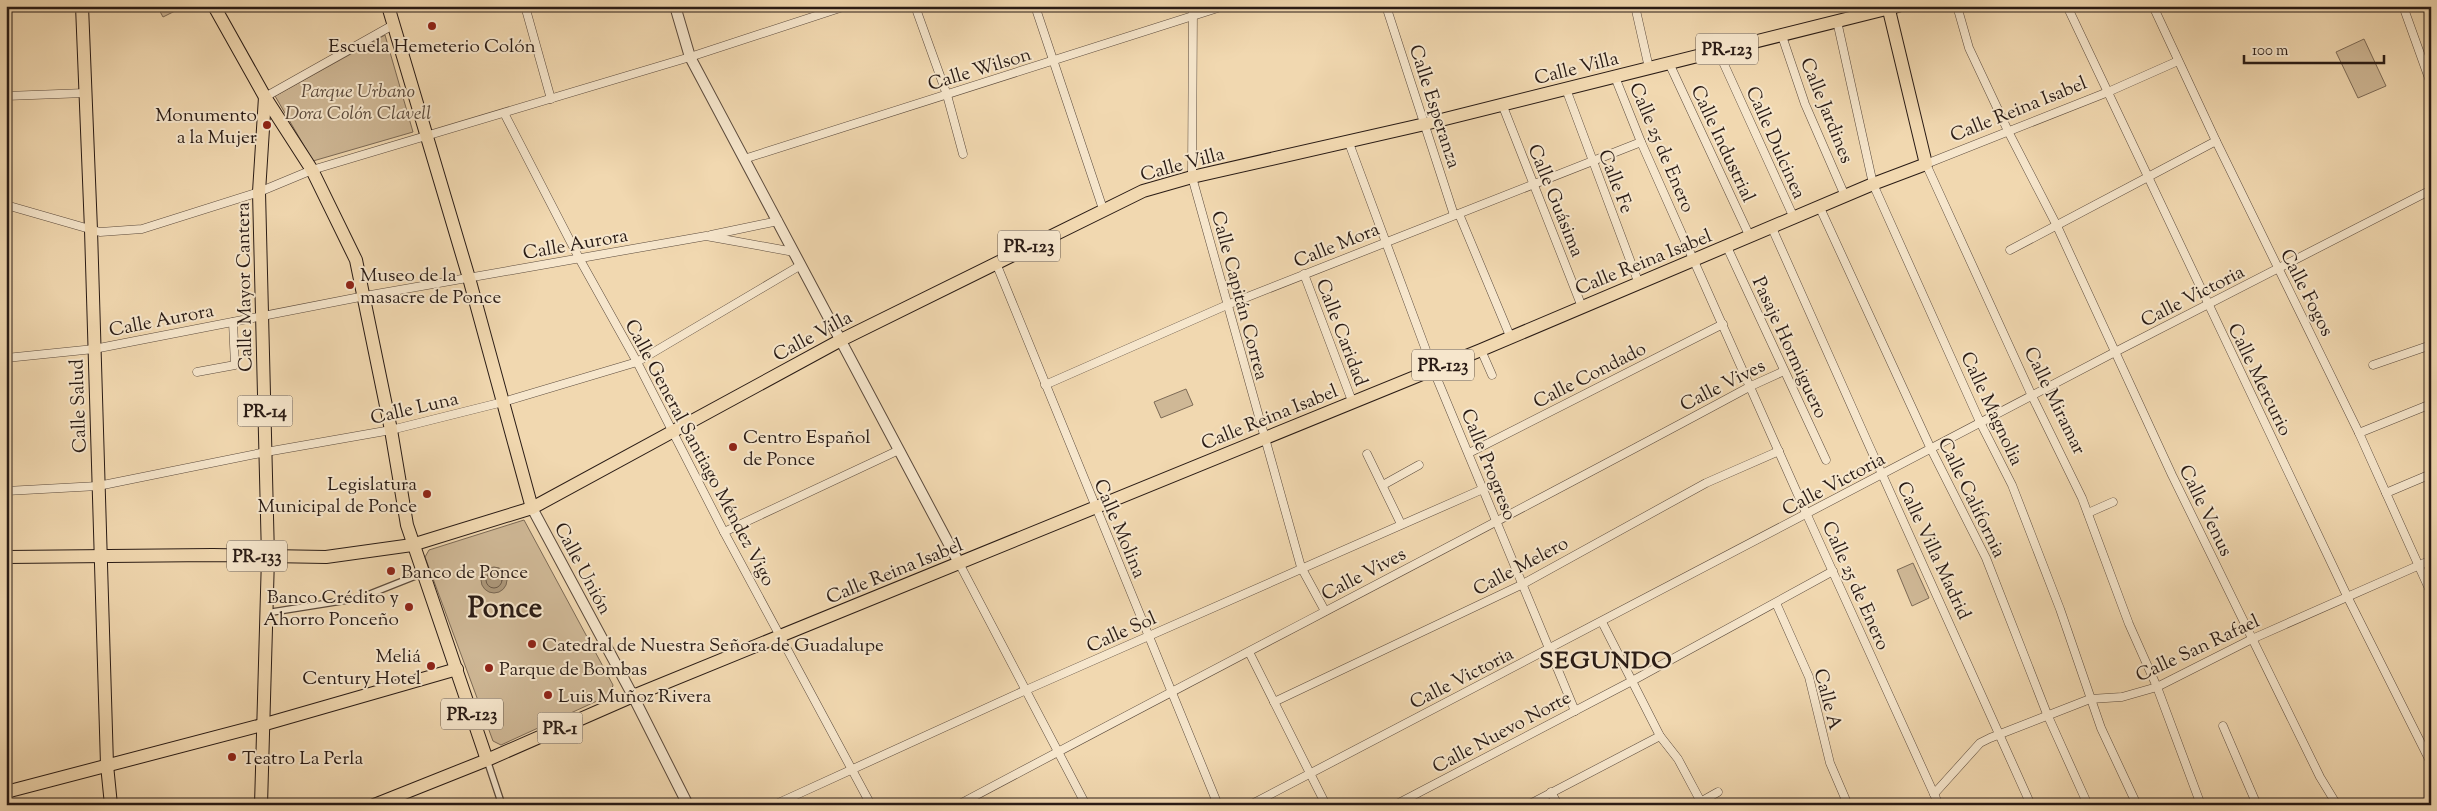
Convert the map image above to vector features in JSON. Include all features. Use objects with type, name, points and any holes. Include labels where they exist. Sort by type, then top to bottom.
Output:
[{"type":"main road","name":"Calle Salud","points":[[82,6],[91,230],[107,765],[111,805]]},
{"type":"main road","points":[[6,792],[262,724],[457,669],[412,545],[365,296],[356,260],[312,170],[265,97],[214,6]]},
{"type":"main road","points":[[388,6],[469,278],[532,508]]},
{"type":"main road","name":"Calle Villa","points":[[532,508],[840,340],[1143,191],[1192,177],[1349,143],[1782,36],[1891,7]]},
{"type":"main road","name":"Calle Miramar","points":[[1891,7],[1926,164]]},
{"type":"main road","name":"Calle Mayor Cantera","points":[[261,805],[268,557],[259,192],[265,97]]},
{"type":"main road","name":"Calle Reina Isabel","points":[[374,805],[398,800],[633,696],[1481,350],[1510,336],[1694,261],[1873,184],[1926,164]]},
{"type":"main road","name":"PR-133","points":[[6,557],[213,555],[326,557],[412,545],[532,508]]},
{"type":"main road","name":"PR-123","points":[[457,669],[487,760]]},
{"type":"street","points":[[525,6],[550,99]]},
{"type":"street","points":[[675,6],[690,57],[1086,805]]},
{"type":"street","points":[[6,205],[100,232],[142,229],[259,192],[312,170],[690,57],[846,6]]},
{"type":"street","points":[[915,6],[947,95],[964,154]]},
{"type":"street","points":[[1035,6],[1103,209]]},
{"type":"street","name":"Calle Capitán Correa","points":[[1193,6],[1192,177],[1301,567],[1325,611]]},
{"type":"street","name":"Calle Wilson","points":[[744,159],[1224,6]]},
{"type":"street","name":"Calle Esperanza","points":[[1386,6],[1456,214],[1510,336]]},
{"type":"street","points":[[1635,6],[1649,68]]},
{"type":"street","points":[[1956,6],[1969,48],[2009,133]]},
{"type":"street","name":"Calle Mercurio","points":[[2067,6],[2348,598],[2431,763]]},
{"type":"street","name":"Calle Fogos","points":[[2153,6],[2216,141],[2360,433],[2431,593]]},
{"type":"street","points":[[2402,6],[2430,81]]},
{"type":"street","name":"Calle Magnolia","points":[[1837,21],[1873,184],[1980,422],[2012,486],[2038,550],[2101,728],[2137,805]]},
{"type":"street","points":[[265,97],[393,25]]},
{"type":"street","name":"Calle Jardines","points":[[1782,36],[1805,104],[1846,196]]},
{"type":"street","name":"Calle Dulcinea","points":[[1718,52],[1794,218]]},
{"type":"street","name":"Calle Reina Isabel","points":[[1926,164],[2009,133],[2178,61]]},
{"type":"street","name":"Calle Industrial","points":[[1670,63],[1750,237]]},
{"type":"street","name":"Calle 25 de Enero","points":[[1615,76],[1641,142],[1938,805]]},
{"type":"street","name":"Calle Fe","points":[[1566,89],[1638,284]]},
{"type":"street","points":[[6,96],[84,93]]},
{"type":"street","name":"Calle Guásima","points":[[1502,104],[1582,307]]},
{"type":"street","name":"Calle General Santiago Méndez Vigo","points":[[504,113],[579,258],[638,362],[724,532],[872,805]]},
{"type":"street","name":"Calle Venus","points":[[2009,133],[2057,226],[2252,639],[2320,777],[2337,805]]},
{"type":"street","points":[[2010,250],[2216,141]]},
{"type":"street","name":"Calle Mora","points":[[1045,385],[1227,305],[1641,142]]},
{"type":"street","name":"Calle Progreso","points":[[1349,143],[1433,369],[1498,522],[1521,585],[1574,711]]},
{"type":"street","name":"Calle Miramar","points":[[1926,164],[2032,396],[2088,513],[2129,624],[2157,687],[2201,805]]},
{"type":"street","name":"Calle Victoria","points":[[1250,805],[1807,515],[1980,422],[2207,304],[2279,270],[2431,190]]},
{"type":"street","name":"Calle California","points":[[1820,208],[1931,449],[1986,558],[2047,714],[2088,805]]},
{"type":"street","points":[[706,236],[778,221]]},
{"type":"street","name":"Calle Villa Madrid","points":[[1772,228],[1881,475],[1943,604],[2032,805]]},
{"type":"street","name":"Calle Aurora","points":[[6,358],[94,349],[262,315],[706,236],[794,252]]},
{"type":"street","name":"Pasaje Hormiguero","points":[[1727,247],[1826,460]]},
{"type":"street","name":"Calle Molina","points":[[996,263],[1218,805]]},
{"type":"street","name":"Calle Luna","points":[[6,491],[98,486],[266,452],[390,430],[503,402],[638,362],[801,265]]},
{"type":"street","name":"Calle Caridad","points":[[1304,274],[1352,402]]},
{"type":"street","points":[[196,372],[234,365],[233,322]]},
{"type":"street","name":"Calle Condado","points":[[1469,453],[1723,324]]},
{"type":"street","points":[[2373,365],[2431,345]]},
{"type":"street","points":[[1481,350],[1492,375]]},
{"type":"street","name":"Calle Vives","points":[[958,805],[1498,522],[1751,386],[1784,371]]},
{"type":"street","points":[[2360,433],[2431,404]]},
{"type":"street","points":[[724,532],[899,450]]},
{"type":"street","name":"Calle Melero","points":[[1274,702],[1521,585],[1706,483],[1779,451]]},
{"type":"street","points":[[1368,454],[1401,524]]},
{"type":"street","points":[[1383,485],[1420,465]]},
{"type":"street","points":[[2386,493],[2431,474]]},
{"type":"street","name":"Calle Sol","points":[[774,805],[1301,567],[1483,489]]},
{"type":"street","points":[[2088,513],[2113,502]]},
{"type":"street","name":"Calle Unión","points":[[532,508],[633,696],[688,805]]},
{"type":"street","name":"Calle San Rafael","points":[[1934,794],[1980,743],[2000,733],[2090,699],[2122,697],[2157,687],[2252,639],[2431,560]]},
{"type":"street","name":"Calle Nuevo Norte","points":[[1395,805],[1632,681],[1833,571]]},
{"type":"street","points":[[266,613],[360,598],[423,573]]},
{"type":"street","name":"Calle A","points":[[1776,603],[1808,676],[1830,763],[1848,805]]},
{"type":"street","points":[[1602,622],[1660,736],[1678,759],[1698,803],[1718,792]]},
{"type":"street","points":[[1248,652],[1326,805]]},
{"type":"street","points":[[2223,726],[2257,805]]},
{"type":"street","points":[[1528,805],[1660,736]]},
{"type":"street","points":[[487,760],[502,805]]},
{"type":"street","points":[[1551,792],[1558,805]]},
{"type":"green space","points":[[157,6],[180,6],[181,8],[163,17]]},
{"type":"green space","name":"Parque Urbano Dora Colón Clavell","points":[[385,35],[413,132],[313,161],[275,96]]},
{"type":"green space","points":[[2364,39],[2386,86],[2358,98],[2336,52]]},
{"type":"green space","points":[[1186,389],[1193,405],[1161,418],[1154,402]]},
{"type":"green space","points":[[524,520],[613,685],[610,695],[501,745],[493,741],[425,557],[429,550]]},
{"type":"green space","points":[[1913,563],[1929,598],[1912,606],[1897,570]]},
{"type":"water","points":[[494,567],[503,571],[507,580],[503,589],[494,593],[485,589],[481,580],[485,571]]},
{"type":"place","name":"Escuela Hemeterio Colón","points":[[432,26]]},
{"type":"place","name":"Monumento a la Mujer","points":[[267,125]]},
{"type":"place","name":"Museo de la masacre de Ponce","points":[[350,285]]},
{"type":"place","name":"Centro Español de Ponce","points":[[733,447]]},
{"type":"place","name":"Legislatura Municipal de Ponce","points":[[427,494]]},
{"type":"place","name":"Banco de Ponce","points":[[391,571]]},
{"type":"place","name":"Banco Crédito y Ahorro Ponceño","points":[[409,607]]},
{"type":"place","name":"Catedral de Nuestra Señora de Guadalupe","points":[[532,644]]},
{"type":"place","name":"Meliá Century Hotel","points":[[431,666]]},
{"type":"place","name":"Parque de Bombas","points":[[489,668]]},
{"type":"place","name":"Luis Muñoz Rivera","points":[[548,695]]},
{"type":"place","name":"Teatro La Perla","points":[[232,757]]},
{"type":"district","name":"Ponce","points":[[505,607]]},
{"type":"district","name":"SEGUNDO","points":[[1606,660]]}]
